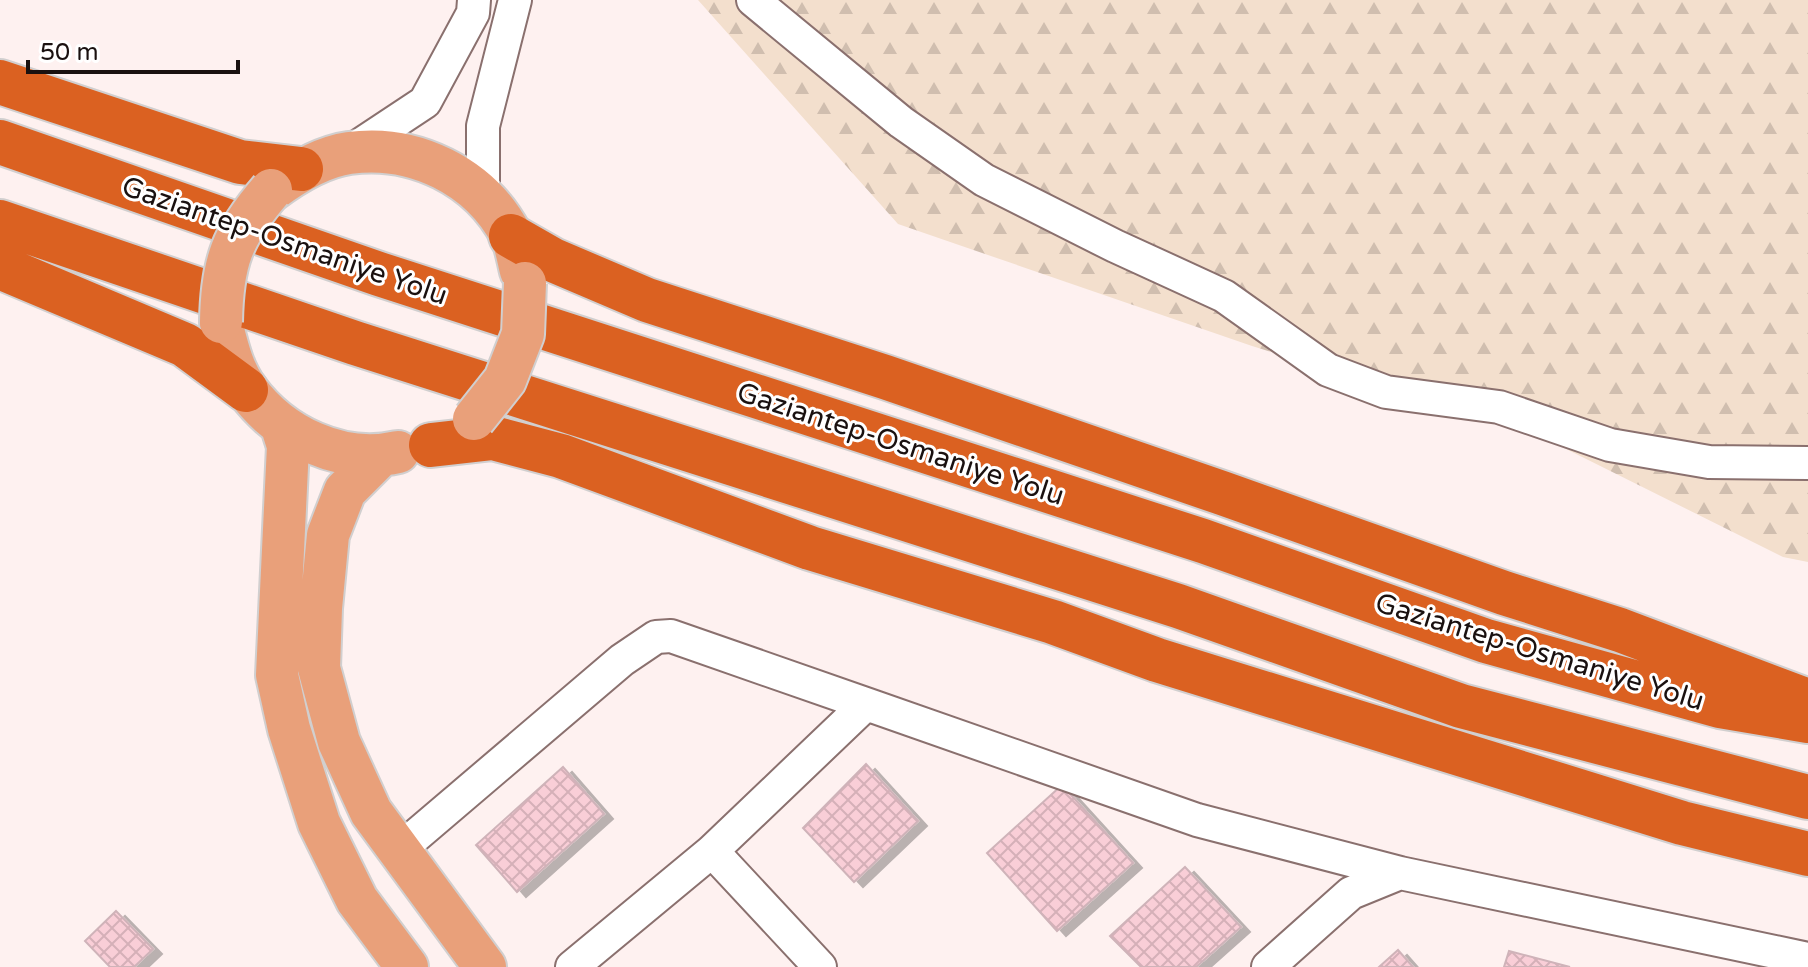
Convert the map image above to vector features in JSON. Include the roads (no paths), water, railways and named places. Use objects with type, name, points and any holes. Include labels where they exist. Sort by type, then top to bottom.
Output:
[{"type":"highway","points":[[0,82],[286,179]]},
{"type":"highway","name":"Gaziantep-Osmaniye Yolu","points":[[0,142],[379,274],[1203,541],[1486,641],[1720,706],[1808,721]]},
{"type":"highway","points":[[0,222],[355,343],[1178,606],[1461,706],[1808,797]]},
{"type":"highway","points":[[511,236],[553,260],[647,300],[1208,487],[1504,593],[1620,630],[1808,701]]},
{"type":"highway","points":[[0,267],[185,345],[246,390]]},
{"type":"highway","points":[[431,445],[493,438],[561,456],[810,548],[1053,622],[1157,660],[1682,823],[1808,854]]},
{"type":"main road","points":[[397,152],[443,167],[483,196],[511,236],[525,283],[523,334],[505,380],[474,419],[431,445],[380,456],[329,450],[282,427],[246,390],[230,357],[221,322],[221,285],[230,250],[247,217],[286,179],[348,153],[397,152]]},
{"type":"main road","points":[[282,427],[288,446],[277,675],[289,729],[319,823],[357,900],[407,967]]},
{"type":"main road","points":[[380,456],[345,491],[328,535],[319,668],[339,742],[371,812],[485,967]]},
{"type":"street","points":[[348,153],[425,102],[473,13],[474,0]]},
{"type":"street","points":[[483,196],[483,126],[515,0]]},
{"type":"street","points":[[753,0],[901,122],[984,180],[1115,246],[1224,296],[1328,370],[1386,392],[1499,407],[1610,445],[1709,462],[1808,463]]},
{"type":"street","points":[[399,850],[622,660],[656,637],[671,636],[1197,820],[1400,873],[1746,956],[1808,959]]},
{"type":"street","points":[[572,967],[712,851],[866,704]]},
{"type":"street","points":[[712,851],[820,967]]},
{"type":"street","points":[[1268,967],[1351,893],[1400,873]]}]
